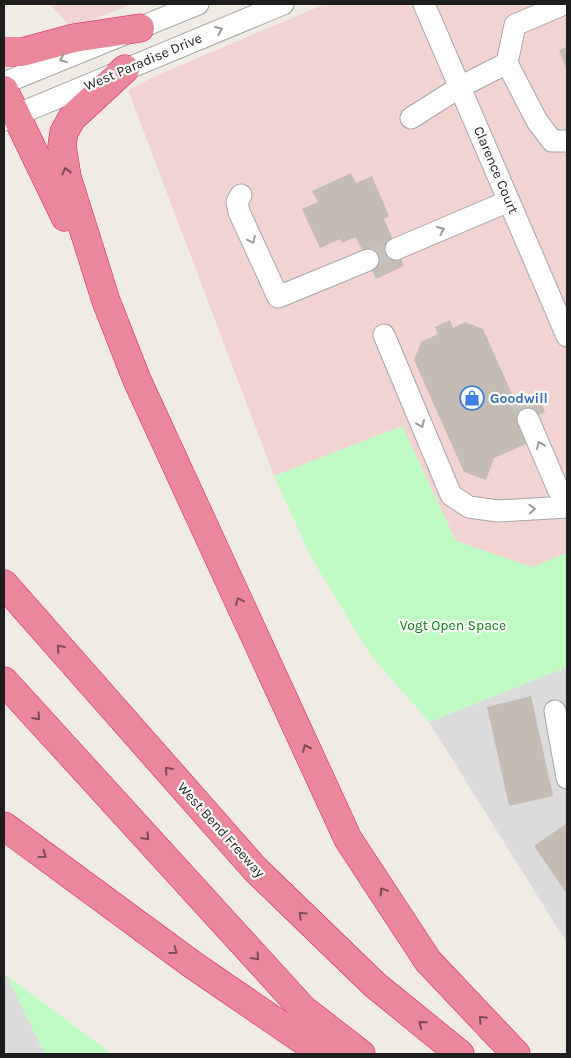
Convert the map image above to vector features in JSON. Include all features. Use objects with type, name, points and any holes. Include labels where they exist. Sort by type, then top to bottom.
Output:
[{"type":"highway","points":[[4,52],[22,52],[74,38],[140,28]]},
{"type":"highway","points":[[126,69],[72,118],[64,132],[62,146],[67,177],[106,301],[137,380],[348,839],[428,960],[516,1054]]},
{"type":"highway","points":[[4,90],[10,118],[106,301]]},
{"type":"highway","name":"West Bend Freeway","points":[[4,584],[255,869],[375,985],[460,1054]]},
{"type":"highway","points":[[4,681],[303,1009],[361,1054]]},
{"type":"highway","points":[[4,826],[193,965],[323,1054]]},
{"type":"street","points":[[4,84],[198,4]]},
{"type":"street","name":"West Paradise Drive","points":[[10,118],[283,4]]},
{"type":"street","name":"Clarence Court","points":[[424,4],[567,336]]},
{"type":"street","points":[[564,4],[515,25],[507,63],[537,121],[552,141],[567,141]]},
{"type":"street","points":[[411,118],[460,87],[507,63]]},
{"type":"street","points":[[241,195],[237,202],[239,212],[278,297],[368,260]]},
{"type":"street","points":[[396,249],[509,201]]},
{"type":"street","points":[[384,336],[450,495],[469,507],[498,511],[567,507]]},
{"type":"street","points":[[528,419],[558,489],[567,502]]},
{"type":"street","points":[[555,711],[565,746],[567,778]]},
{"type":"shaded area","points":[[50,4],[132,4],[71,28]]},
{"type":"shaded area","points":[[325,4],[567,4],[567,553],[532,567],[456,541],[402,426],[274,476],[128,90],[155,76]]},
{"type":"shaded area","points":[[567,667],[567,943],[429,722]]},
{"type":"shaded area","points":[[4,975],[7,976],[45,1054],[4,1054]]},
{"type":"green space","name":"Vogt Open Space","points":[[402,426],[456,541],[532,567],[567,553],[567,667],[429,722],[369,653],[311,557],[274,476]]},
{"type":"green space","points":[[7,976],[112,1054],[45,1054]]},
{"type":"building","points":[[567,47],[567,71],[559,50]]},
{"type":"building","points":[[351,173],[356,183],[372,176],[389,216],[384,219],[404,266],[376,279],[356,237],[342,243],[340,239],[320,248],[302,209],[318,202],[312,191]]},
{"type":"building","name":"Goodwill","points":[[450,320],[453,328],[465,322],[483,329],[516,403],[537,394],[545,412],[524,421],[533,441],[494,458],[486,480],[464,472],[414,360],[421,342],[438,334],[435,327]]},
{"type":"building","points":[[531,696],[553,796],[509,806],[487,707]]},
{"type":"building","points":[[567,823],[567,894],[534,846]]},
{"type":"tunnel","points":[[368,260],[396,249]]},
{"type":"tunnel","points":[[520,401],[528,419]]},
{"type":"place","name":"Goodwill","points":[[472,398]]}]
